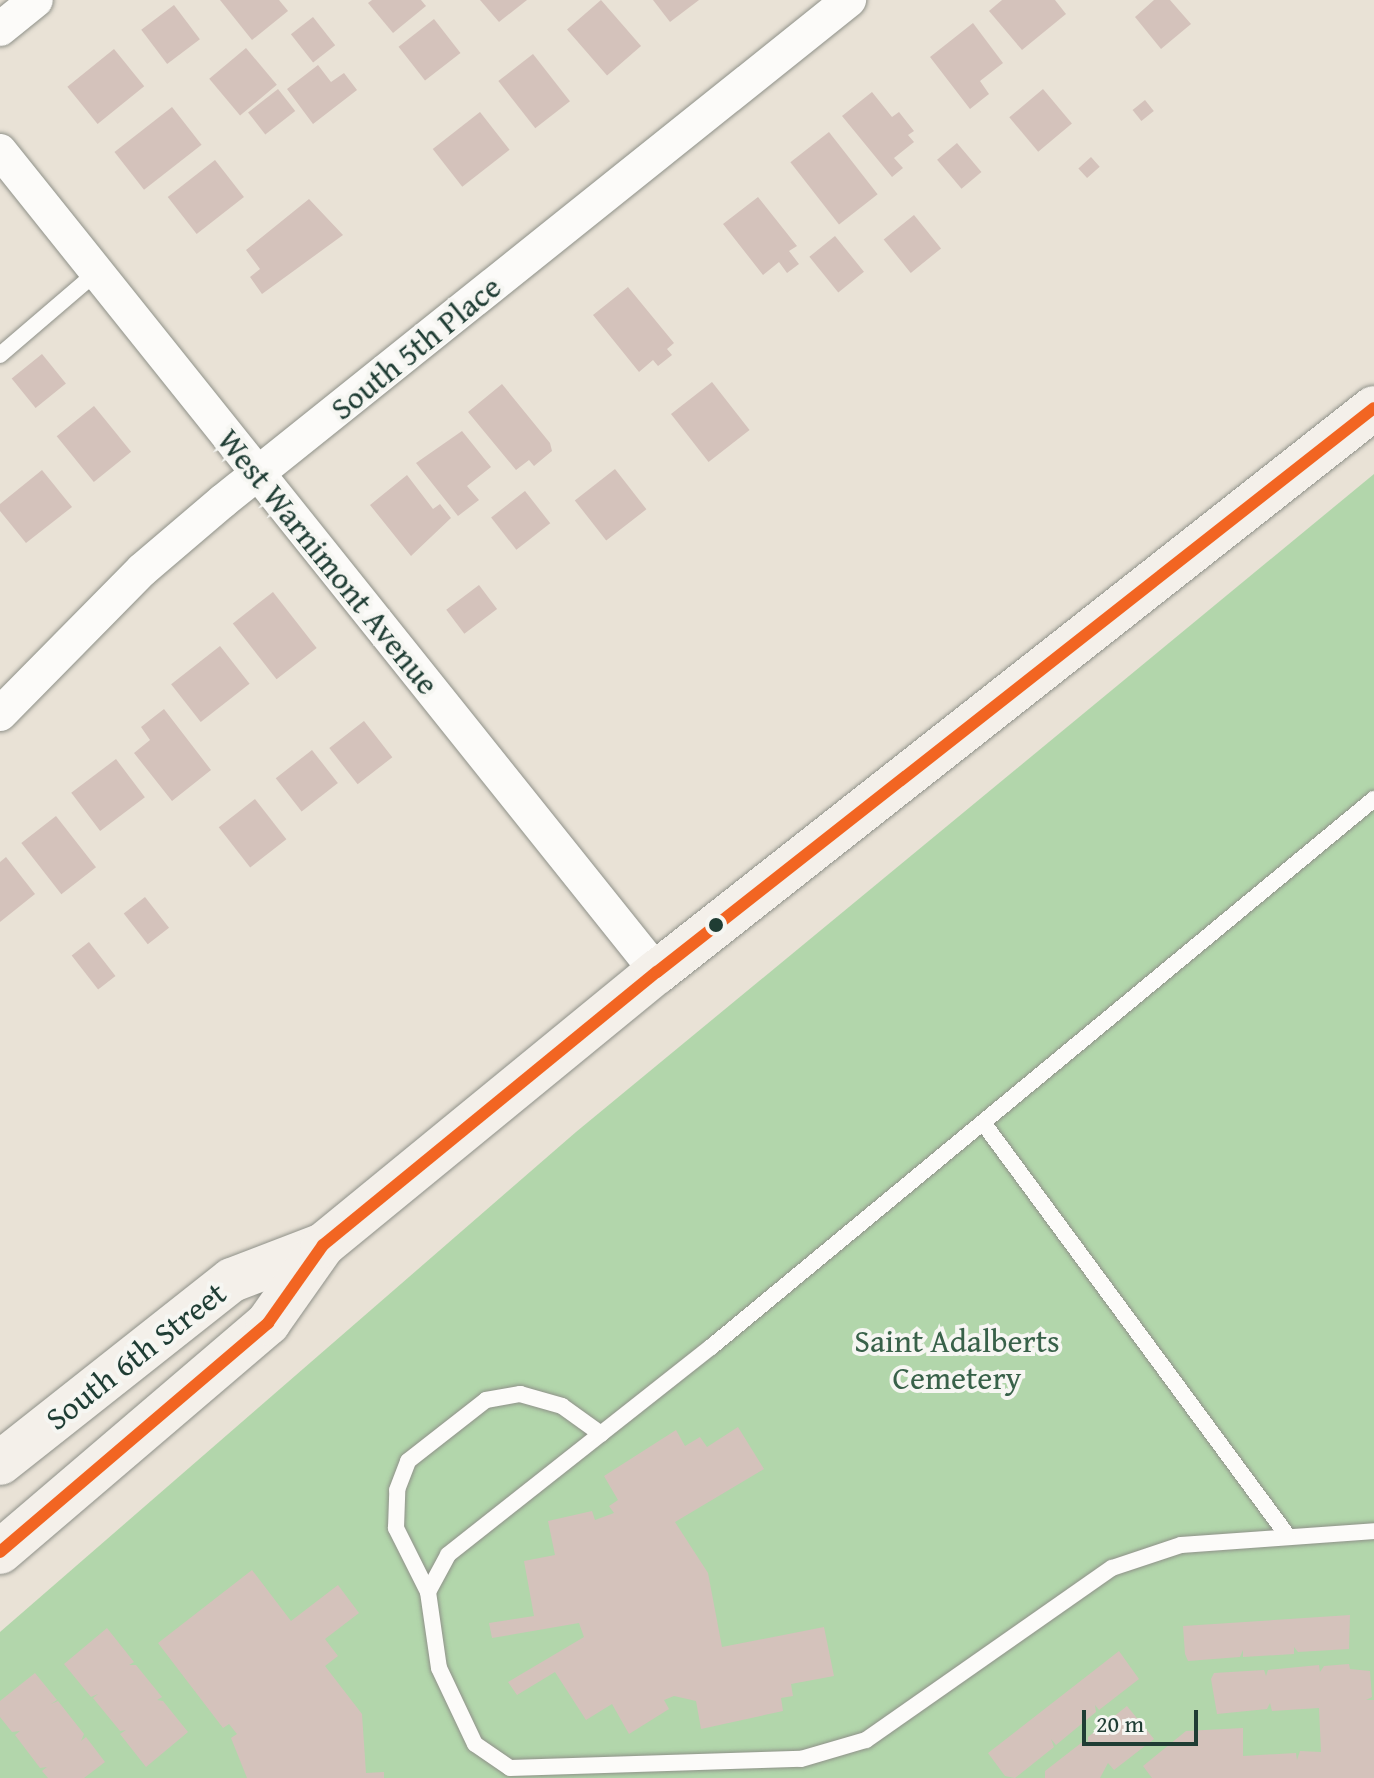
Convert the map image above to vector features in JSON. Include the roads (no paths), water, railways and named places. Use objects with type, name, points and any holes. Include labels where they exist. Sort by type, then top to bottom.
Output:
[{"type":"street","points":[[0,29],[36,0]]},
{"type":"street","name":"South 5th Place","points":[[0,714],[142,570],[849,0]]},
{"type":"street","name":"West Warnimont Avenue","points":[[0,151],[657,972]]},
{"type":"street","name":"South 6th Street","points":[[0,1552],[268,1323],[323,1245],[657,972],[1374,408]]},
{"type":"street","name":"South 6th Street","points":[[0,1463],[232,1280],[323,1245]]},
{"type":"lane","points":[[0,355],[97,272]]},
{"type":"lane","points":[[428,1592],[448,1555],[984,1124],[1374,799]]},
{"type":"lane","points":[[984,1124],[1287,1535]]},
{"type":"lane","points":[[601,1434],[562,1406],[520,1394],[486,1400],[408,1461],[397,1490],[396,1528],[428,1592],[439,1668],[475,1744],[510,1768],[801,1759],[866,1740],[1112,1568],[1181,1545],[1374,1531]]},
{"type":"park label","name":"Saint Adalberts Cemetery","points":[[957,1360]]}]
